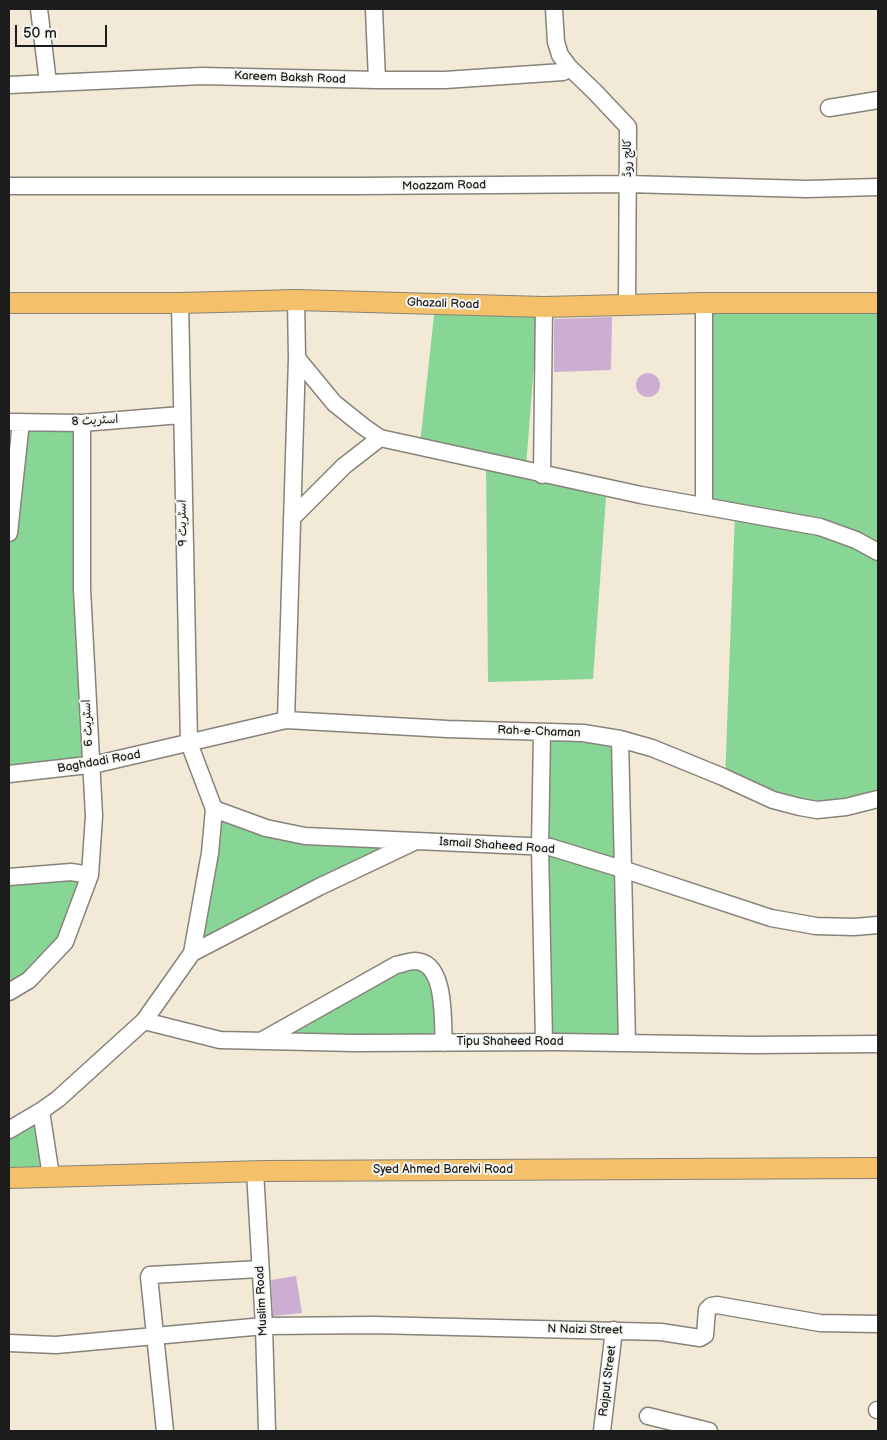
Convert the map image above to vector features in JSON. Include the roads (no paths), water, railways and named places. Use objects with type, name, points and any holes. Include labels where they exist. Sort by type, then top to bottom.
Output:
[{"type":"main road","name":"Ghazali Road","points":[[9,303],[180,303],[296,300],[544,308],[704,304],[878,303]]},
{"type":"main road","name":"Syed Ahmed Barelvi Road","points":[[9,1178],[255,1171],[878,1168]]},
{"type":"street","points":[[40,9],[48,83]]},
{"type":"street","points":[[374,9],[377,80]]},
{"type":"street","name":"کالج روڈ","points":[[554,9],[556,42],[560,55],[569,67],[628,126],[627,306]]},
{"type":"street","name":"Kareem Baksh Road","points":[[9,85],[202,76],[445,80],[563,72],[569,67]]},
{"type":"street","points":[[828,108],[878,100]]},
{"type":"street","name":"Moazzam Road","points":[[9,186],[628,184],[807,190],[878,187]]},
{"type":"street","points":[[286,720],[297,358],[296,300]]},
{"type":"street","name":"اسٹریٹ 9","points":[[180,303],[188,743],[214,810]]},
{"type":"street","points":[[704,304],[704,506]]},
{"type":"street","points":[[542,474],[544,308]]},
{"type":"street","points":[[297,358],[334,403],[380,438],[641,495],[820,527],[856,540],[878,552]]},
{"type":"street","name":"اسٹریٹ 8","points":[[15,422],[82,423],[181,415]]},
{"type":"street","points":[[9,533],[15,422]]},
{"type":"street","name":"اسٹریٹ 6","points":[[9,992],[29,980],[65,942],[90,875],[94,816],[82,589],[82,423]]},
{"type":"street","points":[[292,518],[344,466],[380,438]]},
{"type":"street","name":"Rah-e-Chaman","points":[[188,743],[286,720],[542,733],[583,733],[620,739],[652,748],[766,797],[800,807],[817,810],[846,807],[878,799]]},
{"type":"street","points":[[542,733],[540,847],[544,1042]]},
{"type":"street","points":[[620,739],[627,1043]]},
{"type":"street","name":"Baghdadi Road","points":[[9,774],[90,766],[188,743]]},
{"type":"street","points":[[9,1130],[58,1099],[144,1021],[192,953],[210,853],[214,810],[266,828],[305,836],[418,840]]},
{"type":"street","name":"Ismail Shaheed Road","points":[[192,953],[319,887],[418,840],[550,847],[771,918],[816,926],[854,927],[878,925]]},
{"type":"street","points":[[9,877],[70,872],[90,875]]},
{"type":"street","points":[[261,1041],[396,965],[416,961],[426,964],[436,975],[440,988],[444,1042]]},
{"type":"street","name":"Tipu Shaheed Road","points":[[144,1021],[220,1040],[355,1043],[878,1044]]},
{"type":"street","points":[[41,1111],[51,1176]]},
{"type":"street","name":"Muslim Road","points":[[255,1171],[264,1326],[266,1431]]},
{"type":"street","points":[[165,1431],[150,1275],[260,1269]]},
{"type":"street","name":"N Naizi Street","points":[[9,1343],[56,1345],[264,1326],[374,1325],[614,1330],[660,1332],[700,1338],[705,1335],[707,1310],[711,1306],[820,1323],[878,1324]]},
{"type":"street","name":"Rajput Street","points":[[602,1431],[614,1330]]},
{"type":"street","points":[[648,1416],[709,1431]]}]
